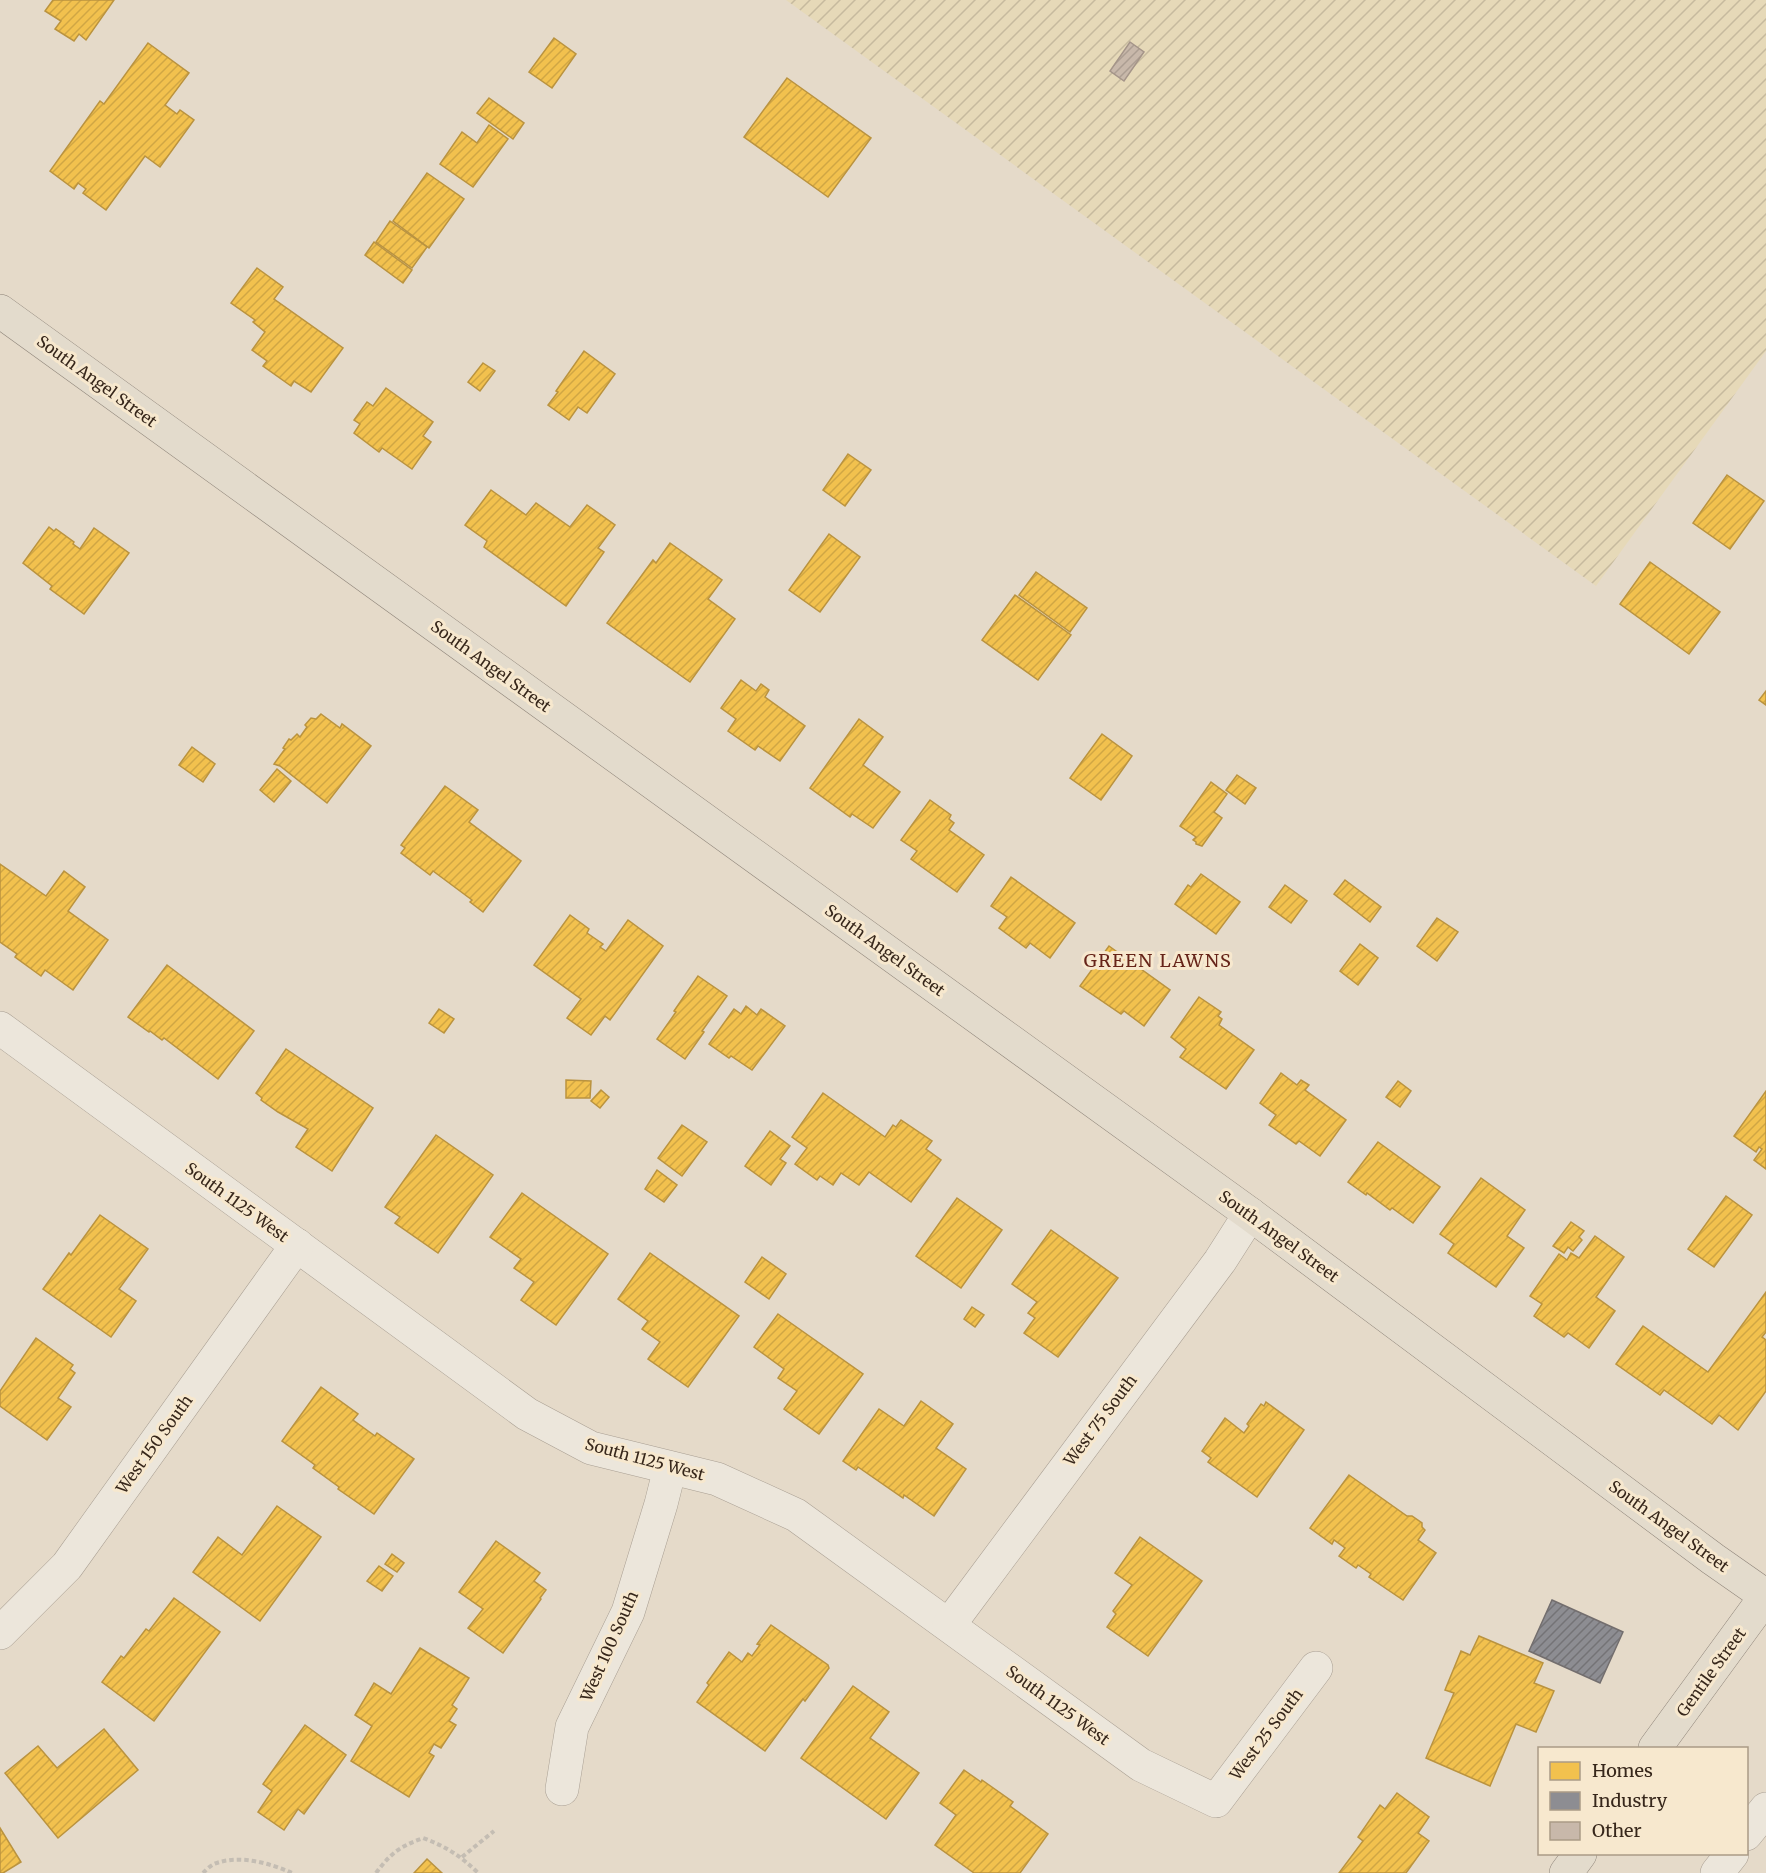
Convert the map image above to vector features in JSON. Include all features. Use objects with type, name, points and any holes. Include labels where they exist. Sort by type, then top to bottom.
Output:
[{"type":"main road","name":"South Angel Street","points":[[0,311],[1250,1214],[1766,1596]]},
{"type":"main road","name":"Gentile Street","points":[[1656,1747],[1766,1596]]},
{"type":"main road","points":[[1566,1873],[1579,1855]]},
{"type":"street","name":"South 1125 West","points":[[0,1029],[527,1414],[591,1448],[717,1479],[796,1515],[1141,1765],[1216,1801]]},
{"type":"street","name":"West 75 South","points":[[948,1625],[1220,1261],[1250,1214]]},
{"type":"street","name":"West 150 South","points":[[0,1633],[67,1566],[297,1245]]},
{"type":"street","name":"West 100 South","points":[[562,1789],[572,1727],[627,1612],[670,1468]]},
{"type":"street","name":"West 25 South","points":[[1216,1801],[1316,1668]]},
{"type":"street","points":[[1748,1832],[1766,1809]]},
{"type":"street","points":[[1717,1873],[1731,1855]]},
{"type":"path","points":[[462,1857],[494,1831]]},
{"type":"path","points":[[376,1873],[389,1855],[402,1845],[423,1838],[443,1845],[462,1857],[478,1873]]},
{"type":"path","points":[[203,1873],[212,1864],[236,1860],[269,1863],[292,1873]]},
{"type":"shaded area","points":[[786,0],[1766,0],[1766,351],[1596,586]]},
{"type":"building: Homes","points":[[53,0],[114,0],[86,40],[79,34],[74,41],[55,29],[61,21],[45,11]]},
{"type":"building: Homes","points":[[554,38],[576,54],[552,88],[529,72]]},
{"type":"building: Homes","points":[[148,43],[189,73],[165,105],[177,114],[180,110],[194,120],[160,167],[145,156],[106,210],[83,193],[86,189],[78,183],[74,189],[50,171],[100,101],[104,104]]},
{"type":"building: Homes","points":[[787,78],[871,138],[828,197],[744,137]]},
{"type":"building: Homes","points":[[489,98],[524,123],[513,139],[477,113]]},
{"type":"building: Homes","points":[[489,125],[508,139],[473,187],[440,164],[462,132],[477,143]]},
{"type":"building: Homes","points":[[427,173],[464,199],[429,248],[393,221]]},
{"type":"building: Homes","points":[[390,221],[427,247],[412,268],[376,242]]},
{"type":"building: Homes","points":[[374,242],[412,270],[403,283],[365,255]]},
{"type":"building: Homes","points":[[257,268],[283,287],[274,299],[343,348],[311,392],[294,381],[291,386],[263,366],[267,361],[252,350],[265,332],[253,322],[255,320],[231,303]]},
{"type":"building: Homes","points":[[584,351],[615,374],[587,413],[578,407],[569,420],[548,405]]},
{"type":"building: Homes","points":[[483,363],[495,371],[480,391],[468,382]]},
{"type":"building: Homes","points":[[386,388],[433,422],[423,436],[431,442],[412,469],[382,448],[379,452],[354,433],[360,424],[354,420],[367,402],[373,406]]},
{"type":"building: Homes","points":[[848,454],[871,470],[845,506],[823,490]]},
{"type":"building: Homes","points":[[1727,475],[1764,501],[1730,549],[1693,523]]},
{"type":"building: Homes","points":[[491,490],[526,515],[536,503],[570,527],[587,505],[615,525],[598,548],[604,552],[566,606],[484,547],[487,541],[465,525]]},
{"type":"building: Homes","points":[[49,527],[54,531],[56,529],[80,549],[94,528],[129,553],[84,614],[50,589],[52,586],[23,563]]},
{"type":"building: Homes","points":[[829,534],[860,557],[820,612],[789,590]]},
{"type":"building: Homes","points":[[670,543],[722,580],[708,599],[735,619],[690,682],[607,623],[653,560],[656,563]]},
{"type":"building: Homes","points":[[1650,562],[1720,612],[1689,654],[1620,604]]},
{"type":"building: Homes","points":[[1036,572],[1087,608],[1070,632],[1019,595]]},
{"type":"building: Homes","points":[[1015,595],[1071,635],[1038,680],[982,640]]},
{"type":"building: Homes","points":[[741,680],[756,691],[761,684],[769,690],[765,697],[805,726],[780,761],[758,746],[755,750],[728,731],[736,719],[721,708]]},
{"type":"building: Homes","points":[[1766,691],[1766,705],[1759,700]]},
{"type":"building: Homes","points":[[321,714],[340,728],[342,724],[371,746],[327,803],[280,766],[274,764],[289,739],[291,740],[297,734],[300,737],[311,718],[316,719]]},
{"type":"building: Homes","points":[[859,719],[883,737],[863,765],[900,792],[873,828],[852,814],[850,817],[810,788]]},
{"type":"building: Homes","points":[[1102,734],[1132,756],[1101,800],[1070,778]]},
{"type":"building: Homes","points":[[192,747],[215,764],[203,782],[179,765]]},
{"type":"building: Homes","points":[[277,769],[291,781],[274,802],[260,790]]},
{"type":"building: Homes","points":[[1237,775],[1256,788],[1245,804],[1226,790]]},
{"type":"building: Homes","points":[[1211,782],[1227,794],[1214,812],[1222,818],[1202,846],[1193,840],[1196,837],[1180,826]]},
{"type":"building: Homes","points":[[445,786],[478,810],[469,822],[521,861],[483,912],[470,902],[472,900],[433,871],[430,875],[401,853],[405,848],[401,845]]},
{"type":"building: Homes","points":[[930,800],[951,815],[949,819],[954,823],[949,830],[984,855],[957,892],[911,859],[917,851],[901,840]]},
{"type":"building: Homes","points":[[0,864],[46,896],[64,871],[85,887],[68,911],[108,940],[73,990],[45,970],[41,976],[15,957],[17,954],[0,942]]},
{"type":"building: Homes","points":[[1201,874],[1240,902],[1216,934],[1175,904],[1188,885],[1191,887]]},
{"type":"building: Homes","points":[[1011,877],[1075,923],[1050,958],[1030,943],[1026,948],[999,928],[1007,917],[991,906]]},
{"type":"building: Homes","points":[[1345,880],[1381,907],[1370,922],[1334,894]]},
{"type":"building: Homes","points":[[1285,885],[1307,901],[1291,923],[1269,907]]},
{"type":"building: Homes","points":[[570,915],[589,929],[587,933],[603,944],[600,947],[606,951],[628,920],[663,946],[610,1020],[605,1016],[591,1035],[567,1018],[581,999],[534,965]]},
{"type":"building: Homes","points":[[1437,918],[1458,932],[1437,961],[1417,946]]},
{"type":"building: Homes","points":[[1360,944],[1378,958],[1358,985],[1340,971]]},
{"type":"building: Homes","points":[[1109,946],[1170,990],[1144,1026],[1124,1011],[1121,1014],[1080,986]]},
{"type":"building: Homes","points":[[167,965],[254,1031],[218,1079],[164,1038],[162,1040],[128,1017]]},
{"type":"building: Homes","points":[[698,976],[727,996],[685,1059],[657,1039]]},
{"type":"building: Homes","points":[[1199,997],[1221,1012],[1218,1016],[1222,1019],[1219,1025],[1254,1050],[1226,1089],[1180,1057],[1186,1049],[1171,1037]]},
{"type":"building: Homes","points":[[746,1006],[757,1015],[761,1009],[785,1026],[752,1070],[709,1044],[734,1009],[741,1014]]},
{"type":"building: Homes","points":[[439,1009],[454,1019],[444,1033],[429,1023]]},
{"type":"building: Homes","points":[[286,1049],[373,1108],[332,1171],[296,1147],[308,1129],[278,1112],[261,1100],[262,1098],[256,1093]]},
{"type":"building: Homes","points":[[1281,1073],[1297,1085],[1301,1080],[1309,1085],[1305,1090],[1346,1120],[1320,1156],[1299,1141],[1296,1144],[1269,1125],[1276,1115],[1260,1103]]},
{"type":"building: Homes","points":[[566,1080],[591,1081],[590,1098],[566,1098]]},
{"type":"building: Homes","points":[[1398,1081],[1411,1091],[1400,1107],[1386,1097]]},
{"type":"building: Homes","points":[[601,1090],[609,1097],[600,1108],[591,1101]]},
{"type":"building: Homes","points":[[1766,1091],[1766,1169],[1754,1160],[1762,1149],[1759,1147],[1756,1152],[1734,1136]]},
{"type":"building: Homes","points":[[823,1093],[885,1137],[893,1125],[896,1127],[901,1120],[932,1141],[926,1149],[941,1160],[911,1202],[869,1172],[859,1185],[841,1173],[833,1185],[820,1176],[817,1180],[795,1164],[807,1148],[792,1137]]},
{"type":"building: Homes","points":[[682,1125],[707,1142],[682,1176],[658,1158]]},
{"type":"building: Homes","points":[[770,1131],[790,1146],[780,1159],[786,1163],[771,1185],[745,1166]]},
{"type":"building: Homes","points":[[436,1135],[493,1175],[438,1253],[395,1223],[400,1217],[385,1207]]},
{"type":"building: Homes","points":[[1378,1142],[1440,1187],[1413,1223],[1348,1182]]},
{"type":"building: Homes","points":[[657,1170],[677,1185],[664,1202],[645,1189]]},
{"type":"building: Homes","points":[[1481,1178],[1525,1210],[1507,1236],[1524,1248],[1496,1287],[1448,1253],[1454,1244],[1440,1234]]},
{"type":"building: Homes","points":[[522,1193],[608,1254],[556,1325],[521,1300],[534,1282],[514,1268],[521,1259],[490,1237]]},
{"type":"building: Homes","points":[[1726,1196],[1752,1215],[1714,1267],[1688,1249]]},
{"type":"building: Homes","points":[[957,1198],[1002,1230],[961,1288],[916,1256]]},
{"type":"building: Homes","points":[[100,1215],[148,1249],[119,1289],[136,1301],[111,1337],[43,1289]]},
{"type":"building: Homes","points":[[1571,1222],[1584,1231],[1579,1237],[1582,1240],[1573,1251],[1568,1247],[1564,1253],[1553,1246]]},
{"type":"building: Homes","points":[[1051,1230],[1118,1278],[1058,1357],[1024,1333],[1035,1318],[1028,1313],[1037,1302],[1012,1284]]},
{"type":"building: Homes","points":[[1595,1236],[1624,1257],[1596,1297],[1615,1311],[1589,1348],[1568,1333],[1564,1337],[1534,1316],[1542,1304],[1530,1296],[1559,1254],[1567,1260],[1571,1253],[1579,1258]]},
{"type":"building: Homes","points":[[650,1253],[739,1316],[688,1387],[648,1359],[660,1342],[642,1329],[648,1321],[618,1299]]},
{"type":"building: Homes","points":[[762,1257],[786,1274],[769,1299],[745,1282]]},
{"type":"building: Homes","points":[[1766,1292],[1766,1332],[1762,1337],[1766,1340],[1766,1391],[1738,1430],[1719,1415],[1712,1424],[1664,1390],[1660,1395],[1616,1364],[1643,1326],[1708,1372]]},
{"type":"building: Homes","points":[[972,1307],[984,1315],[975,1327],[964,1319]]},
{"type":"building: Homes","points":[[778,1314],[863,1374],[819,1434],[784,1409],[797,1391],[778,1378],[784,1369],[754,1347]]},
{"type":"building: Homes","points":[[36,1338],[73,1365],[70,1369],[75,1373],[58,1398],[71,1407],[47,1440],[0,1406],[0,1391]]},
{"type":"building: Homes","points":[[321,1387],[358,1414],[353,1420],[375,1436],[377,1433],[414,1459],[374,1514],[338,1489],[339,1487],[313,1468],[315,1465],[282,1441]]},
{"type":"building: Homes","points":[[921,1401],[953,1424],[936,1448],[966,1469],[934,1516],[858,1467],[856,1470],[843,1461],[879,1409],[904,1426]]},
{"type":"building: Homes","points":[[1266,1402],[1304,1430],[1257,1497],[1208,1462],[1211,1458],[1202,1451],[1225,1418],[1244,1433],[1249,1426],[1247,1424],[1261,1404],[1264,1406]]},
{"type":"building: Homes","points":[[1349,1475],[1407,1516],[1412,1516],[1422,1523],[1425,1530],[1418,1540],[1436,1553],[1403,1600],[1369,1577],[1371,1574],[1358,1565],[1356,1568],[1339,1556],[1345,1548],[1334,1540],[1332,1544],[1310,1528]]},
{"type":"building: Homes","points":[[277,1506],[321,1537],[260,1621],[193,1572],[218,1537],[242,1555]]},
{"type":"building: Homes","points":[[1140,1537],[1202,1581],[1148,1656],[1107,1627],[1116,1614],[1113,1611],[1132,1585],[1115,1573]]},
{"type":"building: Homes","points":[[496,1541],[540,1573],[534,1581],[546,1590],[503,1653],[468,1628],[483,1609],[459,1592]]},
{"type":"building: Homes","points":[[392,1554],[404,1563],[397,1572],[385,1564]]},
{"type":"building: Homes","points":[[379,1566],[393,1576],[382,1591],[367,1581]]},
{"type":"building: Homes","points":[[174,1598],[220,1632],[154,1721],[102,1682],[121,1656],[124,1658],[146,1629],[149,1631]]},
{"type":"building: Homes","points":[[771,1625],[828,1665],[829,1668],[765,1751],[697,1702],[709,1685],[707,1683],[729,1652],[742,1662],[748,1653],[752,1656],[760,1645],[757,1644]]},
{"type":"building: Homes","points":[[1479,1636],[1543,1663],[1534,1683],[1554,1691],[1536,1732],[1516,1724],[1490,1786],[1426,1758],[1454,1693],[1445,1690],[1461,1651],[1470,1655]]},
{"type":"building: Homes","points":[[420,1648],[469,1678],[452,1705],[457,1709],[449,1721],[456,1725],[441,1748],[434,1744],[429,1753],[434,1756],[409,1797],[351,1761],[372,1726],[355,1715],[374,1683],[391,1694]]},
{"type":"building: Homes","points":[[853,1686],[889,1712],[870,1738],[919,1773],[886,1819],[801,1758]]},
{"type":"building: Homes","points":[[305,1725],[346,1755],[304,1814],[298,1809],[284,1830],[258,1812],[272,1791],[263,1784]]},
{"type":"building: Homes","points":[[104,1729],[138,1770],[58,1838],[5,1773],[38,1746],[57,1768]]},
{"type":"building: Homes","points":[[964,1770],[1013,1802],[1010,1806],[1048,1834],[1020,1873],[974,1873],[935,1845],[956,1815],[940,1803]]},
{"type":"building: Homes","points":[[1397,1793],[1429,1817],[1418,1833],[1429,1841],[1406,1873],[1339,1873],[1363,1841],[1358,1837],[1380,1805],[1385,1809]]},
{"type":"building: Homes","points":[[0,1828],[21,1862],[3,1873],[0,1873]]},
{"type":"building: Homes","points":[[427,1859],[442,1873],[414,1873]]},
{"type":"building: Industry","points":[[1552,1600],[1623,1632],[1600,1683],[1529,1651]]},
{"type":"building: Other","points":[[1130,42],[1144,52],[1124,81],[1110,71]]},
{"type":"district","name":"GREEN LAWNS","points":[[1158,960]]}]
